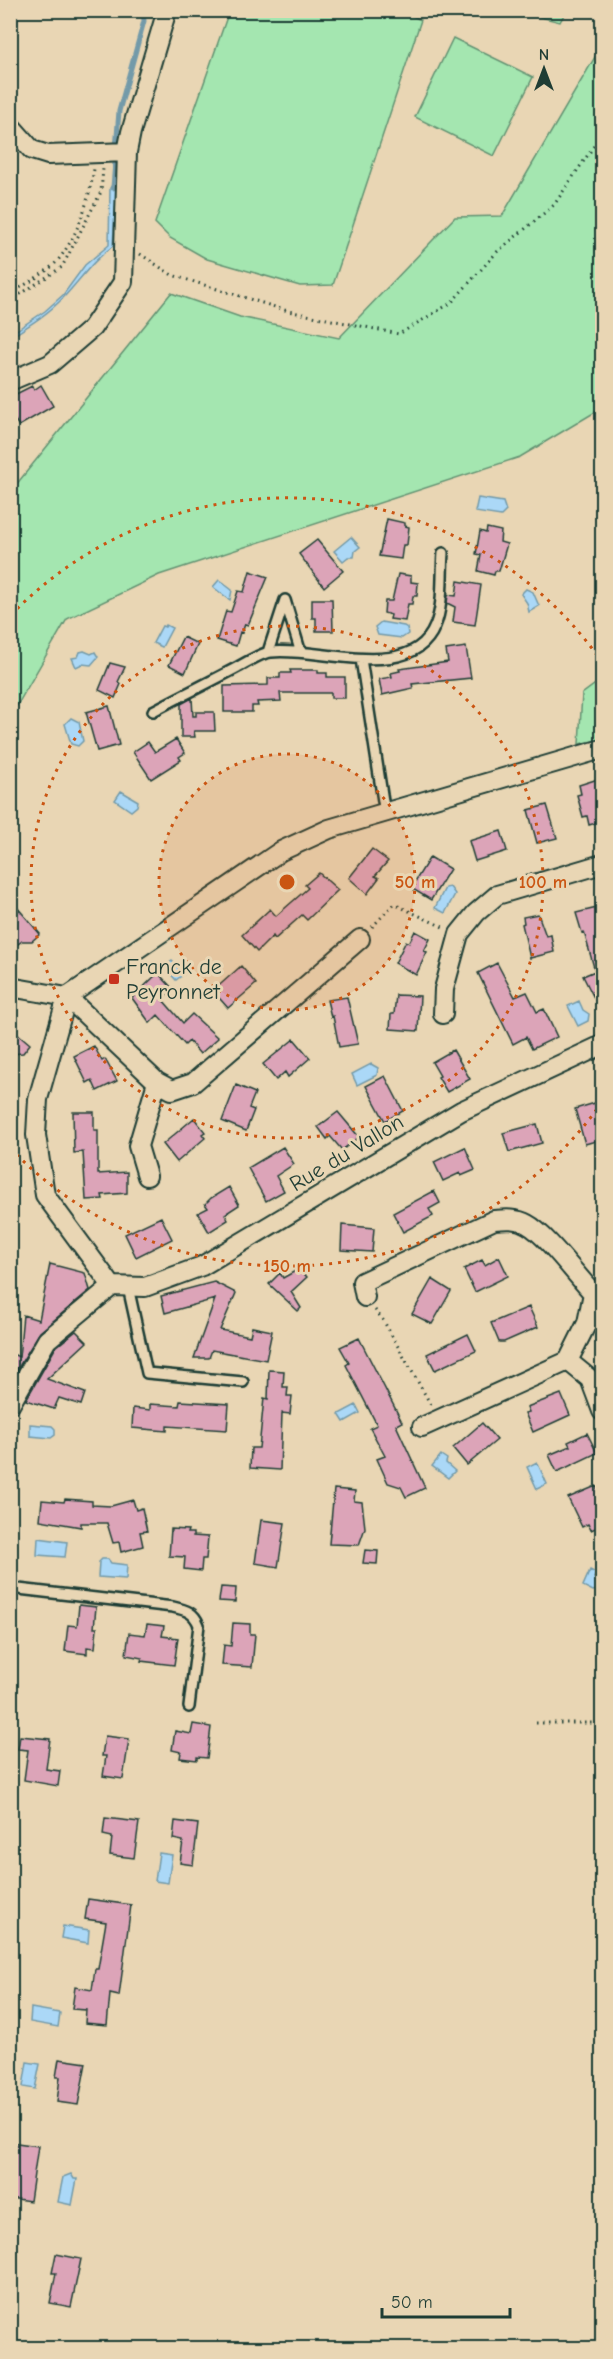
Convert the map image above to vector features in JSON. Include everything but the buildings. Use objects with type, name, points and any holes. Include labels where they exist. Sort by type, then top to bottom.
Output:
[{"type":"street","points":[[10,381],[50,364],[92,328],[123,282],[127,152],[167,10]]},
{"type":"street","points":[[10,125],[32,150],[48,155],[127,152]]},
{"type":"street","points":[[10,1405],[47,1340],[120,1286],[45,1196],[37,1145],[38,1099],[67,997],[282,851],[329,830],[603,749]]},
{"type":"street","points":[[443,1014],[444,989],[459,934],[476,914],[497,895],[603,864]]},
{"type":"street","points":[[10,987],[67,997],[158,1082],[172,1090],[193,1083],[360,939]]},
{"type":"street","name":"Rue du Vallon","points":[[120,1286],[145,1287],[202,1266],[461,1112],[603,1045]]},
{"type":"street","points":[[147,1176],[138,1146],[158,1082]]},
{"type":"street","points":[[365,1297],[362,1282],[494,1220],[503,1219],[515,1219],[526,1223],[540,1234],[598,1293],[587,1323],[568,1361],[431,1424]]},
{"type":"street","points":[[568,1361],[590,1379],[603,1411]]},
{"type":"lane","points":[[153,711],[268,652],[300,650],[361,659],[399,656],[413,652],[425,642],[435,626],[439,607],[443,554]]},
{"type":"lane","points":[[268,652],[285,600],[300,650]]},
{"type":"lane","points":[[361,659],[385,813]]},
{"type":"lane","points":[[120,1286],[147,1373],[243,1382]]},
{"type":"lane","points":[[10,1588],[173,1607],[189,1611],[200,1625],[189,1707]]},
{"type":"path","points":[[124,243],[172,275],[288,311],[399,334],[451,303],[497,252],[554,205],[603,135]]},
{"type":"path","points":[[10,294],[58,260],[77,227],[90,190],[95,161],[104,154]]},
{"type":"path","points":[[10,301],[62,267],[101,192],[104,154]]},
{"type":"path","points":[[90,190],[101,192]]},
{"type":"path","points":[[58,260],[62,267]]},
{"type":"path","points":[[360,939],[394,904],[459,934]]},
{"type":"path","points":[[383,1320],[431,1424]]},
{"type":"path","points":[[536,1723],[603,1723]]},
{"type":"green space","points":[[229,11],[402,11],[421,20],[333,285],[300,286],[207,259],[170,238],[155,223]]},
{"type":"green space","points":[[516,11],[566,11],[560,22]]},
{"type":"green space","points":[[453,38],[533,77],[494,156],[415,117]]},
{"type":"green space","points":[[602,45],[602,408],[520,457],[159,575],[67,619],[11,716],[11,491],[171,293],[240,317],[339,338],[455,217],[502,216]]},
{"type":"green space","points":[[602,679],[602,739],[579,744],[582,694]]},
{"type":"water","points":[[117,177],[113,246],[93,264],[52,309],[11,337],[11,334],[45,311],[63,295],[85,265],[109,245],[110,188]]},
{"type":"water","points":[[478,498],[503,502],[506,511],[501,516],[475,512]]},
{"type":"water","points":[[351,537],[360,547],[355,551],[354,557],[348,557],[343,561],[334,551]]},
{"type":"water","points":[[219,580],[232,590],[230,600],[213,587]]},
{"type":"water","points":[[526,589],[533,592],[539,606],[529,612],[527,603],[521,594]]},
{"type":"water","points":[[381,622],[404,626],[408,634],[402,638],[378,635],[375,627]]},
{"type":"water","points":[[162,626],[172,628],[162,647],[153,643]]},
{"type":"water","points":[[80,652],[91,654],[95,652],[98,657],[91,665],[82,664],[76,667],[72,658],[78,657]]},
{"type":"water","points":[[71,718],[79,722],[83,741],[78,746],[71,744],[65,724]]},
{"type":"water","points":[[121,791],[138,801],[137,806],[131,811],[115,800]]},
{"type":"water","points":[[450,887],[455,894],[445,913],[435,908],[445,888]]},
{"type":"water","points":[[172,961],[184,974],[176,980],[164,967]]},
{"type":"water","points":[[579,1001],[583,1010],[589,1014],[588,1021],[578,1026],[568,1006]]},
{"type":"water","points":[[371,1064],[378,1068],[377,1075],[357,1085],[352,1074]]},
{"type":"water","points":[[356,1405],[360,1413],[344,1422],[339,1414]]},
{"type":"water","points":[[30,1424],[52,1426],[55,1429],[55,1435],[51,1438],[30,1436]]},
{"type":"water","points":[[441,1455],[447,1459],[446,1463],[455,1471],[448,1478],[432,1466]]},
{"type":"water","points":[[537,1462],[547,1484],[537,1489],[527,1467]]},
{"type":"water","points":[[38,1538],[67,1542],[65,1557],[37,1555]]},
{"type":"water","points":[[102,1559],[127,1565],[126,1579],[98,1577],[99,1562]]},
{"type":"water","points":[[590,1570],[596,1573],[594,1578],[602,1582],[602,1589],[593,1591],[583,1586]]},
{"type":"water","points":[[159,1853],[172,1855],[168,1883],[155,1881]]},
{"type":"water","points":[[63,1926],[89,1930],[88,1943],[61,1938]]},
{"type":"water","points":[[31,2008],[60,2013],[58,2027],[30,2022]]},
{"type":"water","points":[[27,2062],[40,2064],[35,2089],[23,2087]]},
{"type":"water","points":[[71,2174],[74,2179],[77,2179],[72,2205],[58,2202],[63,2177]]},
{"type":"waterway","points":[[113,188],[119,111],[144,21],[143,10]]},
{"type":"place","name":"Franck de Peyronnet","points":[[114,979]]}]
